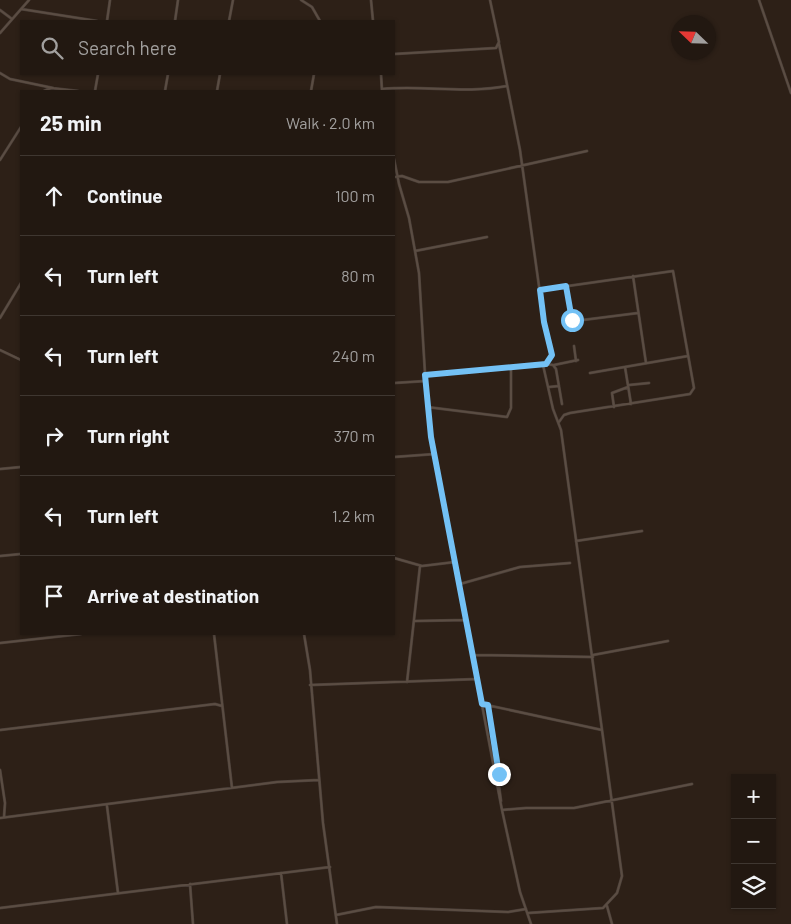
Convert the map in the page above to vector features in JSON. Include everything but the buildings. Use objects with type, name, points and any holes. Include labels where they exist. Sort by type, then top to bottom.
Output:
[{"type":"street","points":[[0,33],[29,0]]},
{"type":"street","points":[[107,20],[110,0]]},
{"type":"street","points":[[175,20],[178,0]]},
{"type":"street","points":[[229,20],[232,0]]},
{"type":"street","points":[[301,0],[312,7],[319,20]]},
{"type":"street","points":[[371,0],[373,20]]},
{"type":"street","points":[[490,0],[522,165],[544,322],[552,355],[546,364]]},
{"type":"street","points":[[759,0],[791,93]]},
{"type":"street","points":[[21,9],[91,20]]},
{"type":"street","points":[[0,10],[12,19]]},
{"type":"street","points":[[395,54],[494,48],[499,44]]},
{"type":"street","points":[[0,73],[10,79],[70,90]]},
{"type":"street","points":[[95,90],[98,75]]},
{"type":"street","points":[[165,90],[168,75]]},
{"type":"street","points":[[217,90],[220,75]]},
{"type":"street","points":[[311,90],[314,75]]},
{"type":"street","points":[[380,75],[382,90],[421,87],[486,89],[507,86]]},
{"type":"street","points":[[42,85],[44,90]]},
{"type":"street","points":[[48,90],[53,88]]},
{"type":"street","points":[[0,160],[20,129]]},
{"type":"street","points":[[395,177],[419,182],[448,182],[587,151]]},
{"type":"street","points":[[395,177],[409,218],[415,251],[422,300],[427,407],[435,454],[502,810],[519,886],[531,924]]},
{"type":"street","points":[[415,251],[487,237]]},
{"type":"street","points":[[540,290],[670,270],[674,272],[694,388],[692,393],[567,414],[559,422]]},
{"type":"street","points":[[632,276],[646,363]]},
{"type":"street","points":[[0,318],[20,285]]},
{"type":"street","points":[[566,286],[570,317],[575,321],[638,313]]},
{"type":"street","points":[[425,375],[546,364],[553,365],[577,360],[574,346]]},
{"type":"street","points":[[0,350],[20,360]]},
{"type":"street","points":[[590,373],[688,356]]},
{"type":"street","points":[[528,913],[594,910],[607,906],[617,893],[622,876],[593,656],[559,422],[553,408],[543,365]]},
{"type":"street","points":[[553,365],[562,404]]},
{"type":"street","points":[[625,367],[631,404]]},
{"type":"street","points":[[427,407],[507,416],[511,408],[511,368]]},
{"type":"street","points":[[395,383],[426,381]]},
{"type":"street","points":[[614,407],[612,393],[628,386],[649,383]]},
{"type":"street","points":[[549,387],[559,386]]},
{"type":"street","points":[[395,457],[435,454]]},
{"type":"street","points":[[0,469],[20,467]]},
{"type":"street","points":[[576,541],[642,531]]},
{"type":"street","points":[[0,556],[20,554]]},
{"type":"street","points":[[395,558],[420,566],[455,562]]},
{"type":"street","points":[[460,584],[513,569],[570,563]]},
{"type":"street","points":[[407,682],[420,566]]},
{"type":"street","points":[[513,569],[513,574]]},
{"type":"street","points":[[414,621],[467,620]]},
{"type":"street","points":[[0,643],[71,635]]},
{"type":"street","points":[[214,635],[232,788]]},
{"type":"street","points":[[304,635],[319,780],[337,924]]},
{"type":"street","points":[[473,655],[593,656],[668,641]]},
{"type":"street","points":[[310,685],[478,679]]},
{"type":"street","points":[[0,730],[215,704],[222,706]]},
{"type":"street","points":[[482,704],[602,730]]},
{"type":"street","points":[[488,705],[502,810]]},
{"type":"street","points":[[0,770],[6,806],[4,817]]},
{"type":"street","points":[[0,818],[232,788],[319,780]]},
{"type":"street","points":[[502,810],[526,808],[568,809],[692,784]]},
{"type":"street","points":[[106,805],[118,892]]},
{"type":"street","points":[[0,908],[330,867]]},
{"type":"street","points":[[281,873],[287,924]]},
{"type":"street","points":[[190,884],[193,924]]},
{"type":"street","points":[[607,906],[612,924]]},
{"type":"street","points":[[336,915],[376,907],[508,912],[526,909]]},
{"type":"route","points":[[499,774],[488,705],[482,704],[431,437],[425,375],[543,365],[549,362],[552,352],[544,322],[540,290],[566,286],[572,320]]}]
